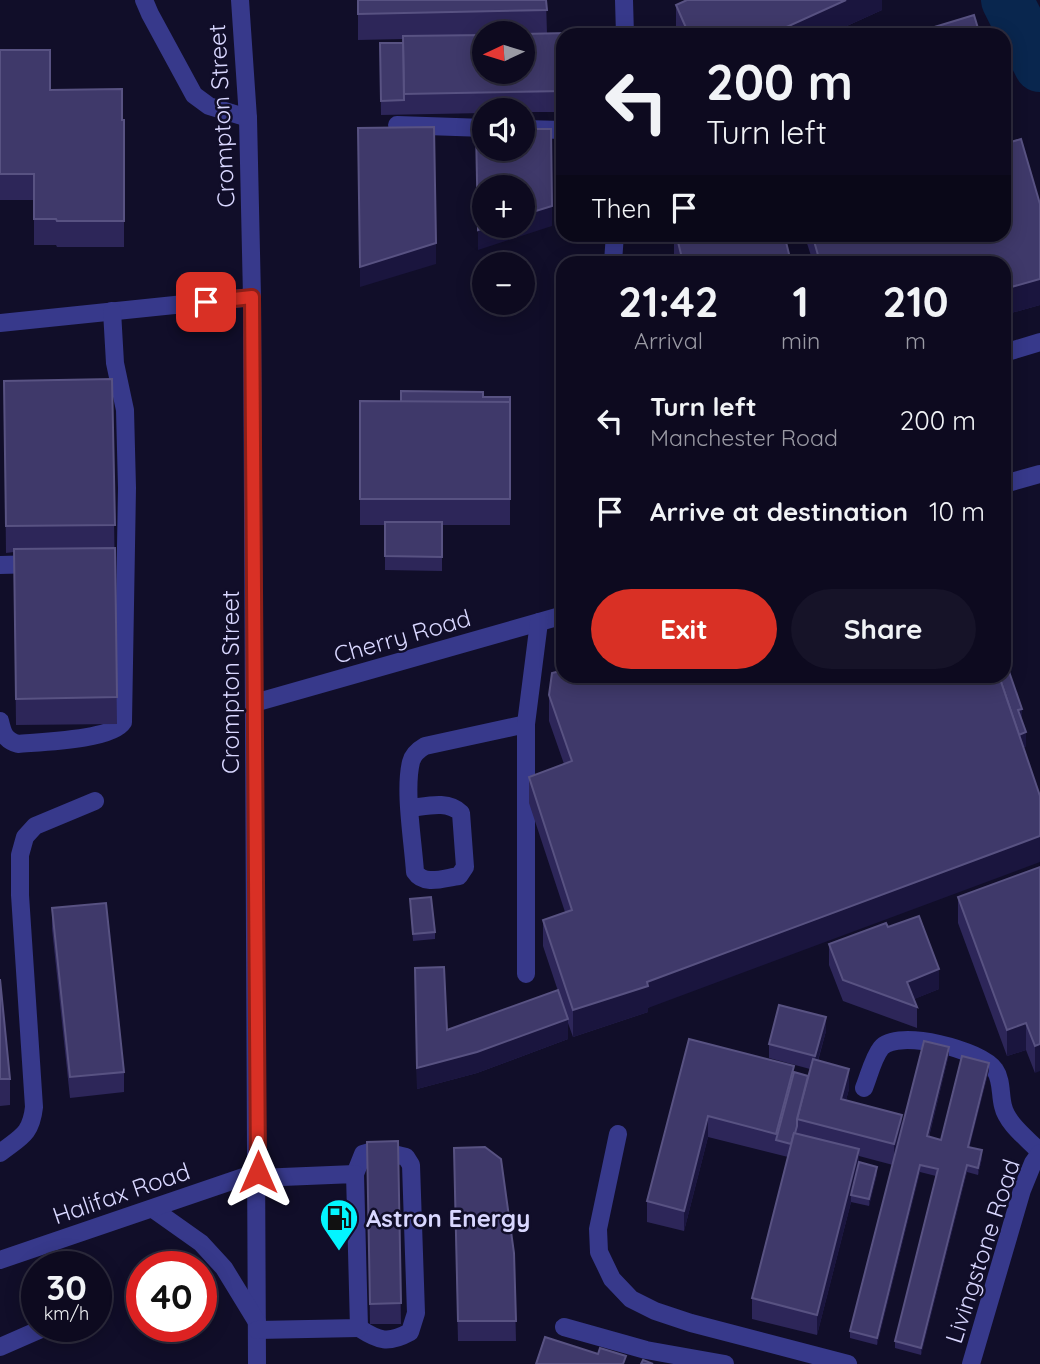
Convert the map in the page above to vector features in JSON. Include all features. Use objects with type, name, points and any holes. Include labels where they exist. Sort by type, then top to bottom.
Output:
[{"type":"street","points":[[144,0],[194,95],[209,106],[248,118]]},
{"type":"street","name":"Crompton Street","points":[[240,0],[248,118],[252,297],[257,1364]]},
{"type":"street","points":[[624,0],[625,28]]},
{"type":"street","points":[[397,125],[472,128]]},
{"type":"street","points":[[535,129],[556,130]]},
{"type":"street","points":[[0,323],[252,297]]},
{"type":"street","points":[[0,721],[3,736],[18,744],[105,735],[121,727],[125,715],[125,410],[111,380],[112,311]]},
{"type":"street","points":[[1011,352],[1040,342]]},
{"type":"street","points":[[1011,483],[1040,474]]},
{"type":"street","points":[[106,563],[126,563]]},
{"type":"street","points":[[0,565],[54,564]]},
{"type":"street","name":"Cherry Road","points":[[254,703],[556,617]]},
{"type":"street","points":[[526,974],[526,724],[539,622]]},
{"type":"street","points":[[411,808],[446,805],[461,813],[465,867],[459,876],[425,881],[419,879],[415,872],[411,808],[411,760],[416,750],[425,746],[526,724]]},
{"type":"street","points":[[0,1153],[23,1137],[33,1118],[34,1107],[20,895],[22,846],[25,837],[35,826],[95,801]]},
{"type":"street","points":[[864,1087],[880,1048],[896,1040],[921,1041],[972,1054],[984,1059],[995,1071],[1006,1114],[1040,1152]]},
{"type":"street","points":[[618,1134],[598,1229],[599,1252],[612,1279],[631,1299],[655,1311],[703,1326],[848,1364]]},
{"type":"street","points":[[153,1209],[194,1237],[224,1268],[257,1326],[359,1328],[378,1340],[402,1336],[410,1332],[416,1313],[411,1165],[407,1157],[377,1150],[363,1154],[355,1174],[359,1328]]},
{"type":"street","name":"Livingstone Road","points":[[971,1364],[1021,1191],[1040,1152]]},
{"type":"street","name":"Halifax Road","points":[[0,1260],[258,1175],[355,1174]]},
{"type":"street","points":[[564,1327],[646,1350],[725,1364]]},
{"type":"street","points":[[0,1347],[21,1338]]},
{"type":"building","points":[[358,0],[546,0],[547,10],[358,14]]},
{"type":"building","points":[[687,0],[846,0],[784,28],[686,28],[676,5]]},
{"type":"building","points":[[974,15],[978,28],[931,28]]},
{"type":"building","points":[[556,33],[556,91],[404,94],[403,36],[472,35],[472,84],[536,84],[536,34]]},
{"type":"building","points":[[380,43],[403,43],[404,100],[381,101]]},
{"type":"building","points":[[0,50],[50,50],[50,90],[122,89],[124,221],[34,219],[34,174],[0,174]]},
{"type":"building","points":[[434,127],[436,243],[360,267],[358,128]]},
{"type":"building","points":[[535,129],[551,129],[552,206],[535,211],[535,175],[477,175],[477,161],[535,161]]},
{"type":"building","points":[[1021,139],[1040,204],[1040,279],[1011,287],[1011,256],[818,256],[814,242],[1011,242],[1011,142]]},
{"type":"building","points":[[678,242],[786,242],[790,256],[682,256]]},
{"type":"building","points":[[112,379],[115,525],[6,526],[4,381]]},
{"type":"building","points":[[401,391],[483,392],[483,397],[510,397],[510,402],[401,402]]},
{"type":"building","points":[[360,401],[510,402],[510,499],[360,499]]},
{"type":"building","points":[[385,522],[442,522],[442,557],[385,556]]},
{"type":"building","points":[[115,548],[117,697],[16,699],[14,549]]},
{"type":"building","points":[[556,672],[556,683],[1001,683],[1040,796],[1040,836],[647,982],[648,986],[573,1010],[543,920],[572,910],[529,777],[572,761],[549,695],[552,673]]},
{"type":"building","points":[[1011,677],[1022,709],[1018,710],[1026,732],[1019,735],[1001,683],[1011,683]]},
{"type":"building","points":[[1040,867],[1040,1044],[1035,1046],[1026,1023],[1007,1030],[958,897]]},
{"type":"building","points":[[431,897],[435,932],[413,934],[410,899]]},
{"type":"building","points":[[106,903],[124,1072],[70,1077],[52,908]]},
{"type":"building","points":[[919,916],[939,969],[907,982],[917,1007],[843,980],[829,944],[886,923],[888,927]]},
{"type":"building","points":[[444,967],[447,1030],[558,990],[568,1019],[477,1052],[417,1068],[415,968]]},
{"type":"building","points":[[0,979],[10,1079],[0,1079]]},
{"type":"building","points":[[779,1005],[826,1017],[815,1056],[769,1044]]},
{"type":"building","points":[[689,1039],[794,1066],[776,1134],[708,1116],[684,1211],[647,1201]]},
{"type":"building","points":[[924,1041],[949,1047],[927,1136],[941,1140],[962,1056],[989,1063],[968,1147],[982,1150],[978,1168],[967,1165],[921,1348],[895,1341],[938,1169],[920,1165],[877,1338],[850,1331]]},
{"type":"building","points":[[813,1059],[849,1069],[841,1099],[902,1115],[894,1144],[797,1119]]},
{"type":"building","points":[[794,1072],[808,1076],[791,1144],[776,1140]]},
{"type":"building","points":[[794,1133],[859,1149],[817,1315],[752,1298]]},
{"type":"building","points":[[398,1141],[401,1303],[370,1304],[367,1142]]},
{"type":"building","points":[[485,1147],[501,1159],[514,1253],[516,1321],[458,1321],[454,1148]]},
{"type":"building","points":[[859,1162],[877,1167],[869,1199],[851,1195]]},
{"type":"building","points":[[545,1337],[598,1354],[600,1348],[626,1356],[623,1364],[536,1364]]},
{"type":"waterway","points":[[1007,0],[1040,66]]},
{"type":"place","name":"Astron Energy","points":[[339,1252]]},
{"type":"route","points":[[206,302],[252,297],[258,1172]]}]
